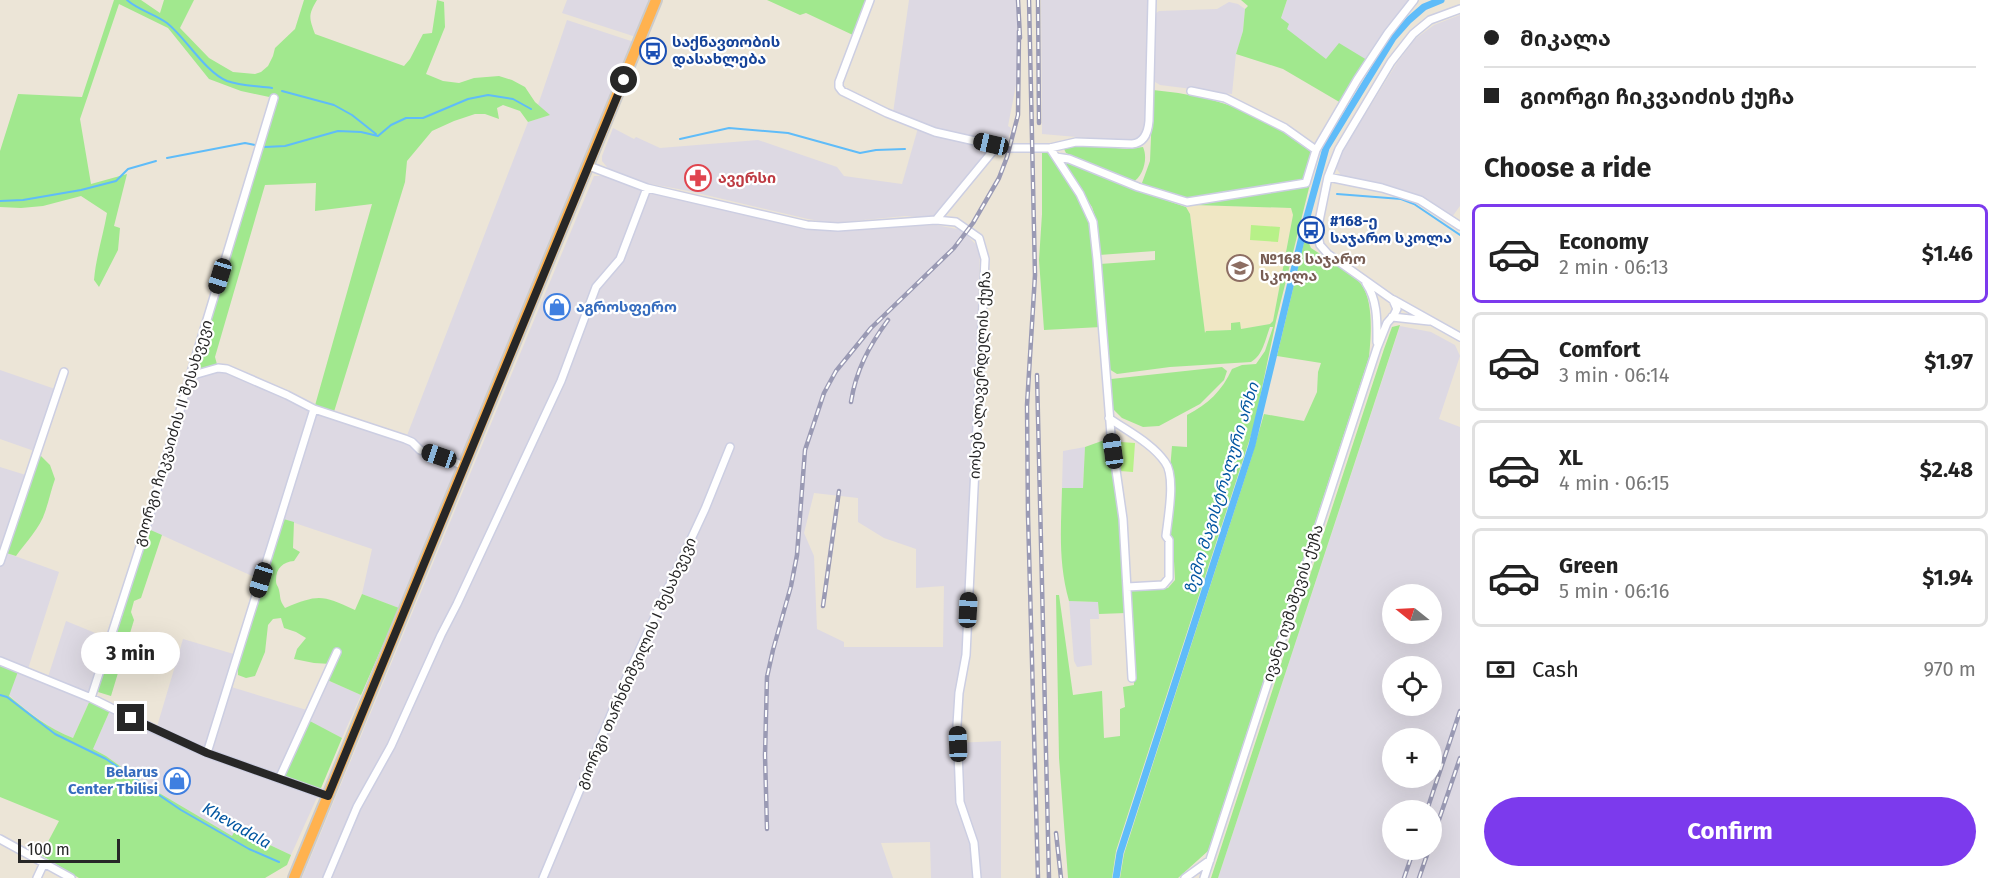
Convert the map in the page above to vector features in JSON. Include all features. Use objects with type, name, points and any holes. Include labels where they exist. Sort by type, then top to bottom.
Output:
[{"type":"highway","points":[[294,878],[656,0]]},
{"type":"street","points":[[870,0],[839,82],[842,91],[887,113],[935,132],[1006,148],[1050,148],[1076,142],[1132,144],[1139,143],[1143,139],[1148,130],[1149,121],[1152,0]]},
{"type":"street","points":[[1056,157],[1069,159],[1138,187],[1187,202],[1306,183],[1316,150],[1357,80],[1388,33],[1414,0]]},
{"type":"street","points":[[1460,9],[1430,20],[1413,34],[1391,62],[1335,158],[1328,177],[1317,231],[1318,241],[1328,254],[1391,299],[1460,337]]},
{"type":"street","points":[[1191,91],[1225,98],[1285,128],[1316,150]]},
{"type":"street","name":"გიორგი ჩიკვაიძის II შესახვევი","points":[[91,698],[146,528],[274,98]]},
{"type":"street","points":[[936,220],[997,146]]},
{"type":"street","points":[[1050,148],[1080,194],[1093,222],[1109,418],[1123,519],[1132,678]]},
{"type":"street","name":"იოსებ ალავერდელის ქუჩა","points":[[589,166],[647,188],[807,225],[837,227],[936,220],[956,222],[979,238],[985,259],[966,655],[959,693],[957,725],[960,801],[974,843],[977,878]]},
{"type":"street","points":[[1328,177],[1382,188],[1420,200],[1460,226]]},
{"type":"street","points":[[327,878],[357,807],[391,746],[561,381],[596,287],[620,259],[647,188]]},
{"type":"street","points":[[1363,279],[1372,292],[1376,310],[1382,318],[1432,321]]},
{"type":"street","points":[[1376,310],[1380,299],[1391,299]]},
{"type":"street","points":[[1391,299],[1397,309],[1391,318]]},
{"type":"street","name":"ივანე იუმაშევის ქუჩა","points":[[1376,310],[1377,348]]},
{"type":"street","name":"ივანე იუმაშევის ქუჩა","points":[[1204,878],[1377,348],[1391,318]]},
{"type":"street","points":[[190,376],[218,368],[227,369],[314,409],[405,439],[420,450],[465,466]]},
{"type":"street","points":[[0,562],[64,372]]},
{"type":"street","points":[[207,753],[314,409]]},
{"type":"street","points":[[1109,418],[1146,444],[1166,462],[1169,471],[1166,536],[1169,540],[1169,578],[1164,585],[1127,587]]},
{"type":"street","name":"გიორგი თარხნიშვილის I შესახვევი","points":[[543,878],[625,681],[705,509],[730,447]]},
{"type":"street","points":[[279,779],[337,652]]},
{"type":"street","points":[[0,661],[91,698],[207,753],[328,796]]},
{"type":"street","points":[[0,839],[71,878]]},
{"type":"street","points":[[1185,878],[1210,860]]},
{"type":"street","points":[[38,878],[44,862]]},
{"type":"shaded area","points":[[567,0],[651,0],[636,37],[562,13]]},
{"type":"shaded area","points":[[909,0],[1017,0],[1017,80],[1005,155],[988,149],[935,218],[905,216],[832,223],[808,219],[646,183],[611,172],[602,161],[613,128],[634,139],[636,137],[660,148],[758,140],[837,167],[844,176],[902,184],[918,128],[892,120]]},
{"type":"shaded area","points":[[1041,0],[1148,0],[1145,128],[1135,142],[1042,134]]},
{"type":"shaded area","points":[[1287,0],[1410,0],[1367,60],[1326,60],[1286,29],[1281,18]]},
{"type":"shaded area","points":[[1229,2],[1245,9],[1243,31],[1236,54],[1232,94],[1160,85],[1155,82],[1155,14],[1159,11],[1217,9]]},
{"type":"shaded area","points":[[1460,15],[1460,206],[1452,217],[1424,200],[1341,175],[1336,168],[1344,149],[1397,63],[1415,39],[1434,25]]},
{"type":"shaded area","points":[[567,20],[634,42],[459,462],[413,443],[422,453],[457,465],[399,608],[362,594],[372,549],[280,518],[261,580],[146,528],[190,376],[199,372],[218,368],[227,369],[314,409],[411,442],[406,438],[528,122],[549,115],[538,105]]},
{"type":"shaded area","points":[[594,176],[604,176],[643,189],[807,227],[841,231],[936,225],[962,230],[980,249],[964,652],[957,692],[954,743],[1001,741],[1001,878],[931,878],[930,842],[881,843],[893,878],[302,878]],"holes":[[[814,493],[858,498],[858,522],[884,538],[916,549],[916,588],[944,586],[943,647],[844,647],[844,642],[817,629],[814,556],[804,533]]]},
{"type":"shaded area","name":"№168 საჯარო სკოლა","points":[[1194,205],[1291,208],[1293,215],[1273,321],[1270,324],[1241,329],[1231,323],[1231,330],[1206,331],[1205,335],[1190,214],[1186,207]]},
{"type":"shaded area","points":[[1400,326],[1431,332],[1455,345],[1460,356],[1439,419],[1460,427],[1460,878],[1218,878]]},
{"type":"shaded area","points":[[0,370],[58,390],[37,452],[0,439]]},
{"type":"shaded area","points":[[1085,447],[1083,488],[1062,488],[1063,451]]},
{"type":"shaded area","points":[[0,467],[29,476],[4,552],[59,572],[27,672],[47,680],[66,621],[110,639],[91,698],[73,738],[56,731],[23,708],[9,695],[19,669],[0,661]]},
{"type":"shaded area","points":[[1069,601],[1098,602],[1099,619],[1090,619],[1092,665],[1077,667],[1074,661]]},
{"type":"shaded area","points":[[183,639],[237,655],[228,686],[310,711],[325,679],[361,695],[342,738],[306,720],[319,793],[291,855],[237,829],[233,837],[149,787],[93,749],[111,708],[156,730]]},
{"type":"green space","points":[[114,0],[141,0],[160,13],[164,0],[194,0],[180,28],[209,58],[233,72],[255,74],[268,66],[275,48],[295,29],[304,0],[317,0],[310,17],[315,34],[404,66],[423,34],[432,33],[437,0],[444,2],[445,27],[426,74],[443,81],[459,83],[474,78],[499,76],[512,80],[525,87],[535,102],[550,115],[528,122],[520,111],[503,105],[497,108],[499,119],[485,114],[475,114],[432,131],[407,161],[405,182],[333,415],[314,409],[372,204],[315,211],[316,183],[265,185],[215,357],[218,368],[190,376],[274,98],[241,91],[209,79],[168,28],[119,4],[80,119],[91,184],[127,174],[114,226],[120,228],[118,250],[99,287],[94,280],[107,213],[81,196],[43,206],[0,207],[0,151],[18,94],[82,97]]},
{"type":"green space","points":[[767,0],[868,0],[855,36],[806,13],[800,15]]},
{"type":"green space","points":[[1241,0],[1287,0],[1281,18],[1289,24],[1287,29],[1326,59],[1339,43],[1367,60],[1341,103],[1283,69],[1236,54],[1243,31],[1245,9],[1248,6]]},
{"type":"green space","points":[[1153,90],[1217,101],[1254,115],[1291,136],[1310,149],[1312,154],[1306,181],[1186,201],[1144,187],[1142,183],[1150,161]]},
{"type":"green space","points":[[1072,144],[1127,149],[1143,147],[1144,166],[1132,183],[1066,153],[1064,149]]},
{"type":"green space","points":[[1042,151],[1047,151],[1054,159],[1086,212],[1101,327],[1044,330],[1039,260]]},
{"type":"green space","points":[[1067,162],[1129,188],[1186,207],[1190,214],[1205,333],[1206,331],[1231,330],[1231,323],[1240,322],[1241,329],[1270,324],[1273,321],[1293,215],[1291,208],[1194,205],[1310,184],[1276,321],[1254,426],[1116,851],[1112,878],[1068,878],[1059,758],[1056,595],[1059,595],[1073,695],[1102,691],[1104,738],[1120,736],[1120,709],[1125,707],[1123,687],[1134,685],[1129,591],[1168,588],[1175,580],[1173,542],[1168,533],[1173,483],[1170,470],[1172,446],[1187,447],[1187,415],[1214,396],[1232,369],[1242,365],[1256,364],[1265,351],[1273,327],[1270,327],[1261,351],[1251,362],[1170,367],[1117,374],[1109,369],[1100,264],[1155,260],[1155,251],[1099,255],[1096,219],[1092,207],[1065,167]]},
{"type":"green space","points":[[1251,225],[1280,227],[1278,242],[1250,240]]},
{"type":"green space","points":[[1306,234],[1309,235],[1308,241],[1311,248],[1351,275],[1365,291],[1371,319],[1369,357],[1208,851],[1178,878],[1120,878],[1124,854],[1264,414],[1304,421],[1317,392],[1321,363],[1277,356]]},
{"type":"green space","points":[[1400,325],[1218,878],[1211,878],[1384,349],[1392,327]]},
{"type":"green space","points":[[1222,367],[1227,371],[1224,380],[1200,404],[1159,426],[1143,427],[1122,418],[1113,409],[1111,379]]},
{"type":"green space","points":[[1110,438],[1120,509],[1126,613],[1099,614],[1098,602],[1069,601],[1062,558],[1062,488],[1083,488],[1085,447]]},
{"type":"green space","points":[[1121,442],[1135,443],[1133,472],[1120,471]]},
{"type":"green space","points":[[37,452],[50,465],[55,479],[43,518],[16,556],[3,552]]},
{"type":"green space","points":[[280,518],[294,522],[293,548],[300,552],[294,561],[283,564],[277,572],[276,583],[285,608],[306,600],[320,598],[335,601],[355,610],[362,594],[399,608],[361,695],[325,679],[331,664],[294,659],[297,649],[306,638],[284,628],[281,618],[273,619],[268,625],[265,652],[255,676],[246,678],[238,675],[237,655]]},
{"type":"green space","points":[[146,528],[162,535],[141,598],[134,601],[131,612],[134,620],[111,696],[98,692],[104,657]]},
{"type":"green space","points":[[0,661],[19,669],[9,696],[40,720],[73,738],[91,698],[111,708],[93,749],[149,787],[232,836],[236,829],[291,855],[287,865],[265,878],[79,878],[41,855],[59,821],[0,797]]},
{"type":"green space","points":[[306,719],[342,738],[319,793],[279,779]]},
{"type":"waterway","points":[[127,0],[167,23],[203,63],[219,77],[238,84],[272,88]]},
{"type":"waterway","name":"ზემო მაგისტრალური არხი","points":[[1116,878],[1120,853],[1252,445],[1305,224],[1326,148],[1393,38],[1424,7],[1441,0]]},
{"type":"waterway","points":[[282,91],[334,105],[352,115],[376,134]]},
{"type":"waterway","points":[[265,147],[285,146],[338,131],[361,132],[378,136],[391,125],[406,118],[423,118],[468,99],[488,95],[513,99],[531,109]]},
{"type":"waterway","points":[[680,139],[729,128],[788,133],[860,153],[905,149]]},
{"type":"waterway","points":[[167,158],[245,143],[255,145]]},
{"type":"waterway","points":[[0,201],[23,200],[81,190],[116,181],[128,169],[156,161]]},
{"type":"waterway","points":[[1337,194],[1401,199],[1414,204],[1460,235]]},
{"type":"waterway","name":"Khevadala","points":[[0,695],[7,697],[55,734],[106,759],[181,810],[249,849],[279,862]]},
{"type":"railway","points":[[1018,0],[1020,38]]},
{"type":"railway","points":[[1029,0],[1035,275],[1027,405],[1028,515],[1038,878]]},
{"type":"railway","points":[[1038,0],[1039,123]]},
{"type":"railway","points":[[767,829],[765,755],[767,677],[797,555],[805,450],[824,393],[836,371],[871,328],[954,248],[973,223],[999,178],[1018,115],[1019,31]]},
{"type":"railway","points":[[851,402],[856,379],[864,359],[888,320]]},
{"type":"railway","points":[[1037,375],[1049,878]]},
{"type":"railway","points":[[823,606],[839,491]]},
{"type":"railway","points":[[1430,800],[1460,711]]},
{"type":"railway","points":[[1442,811],[1460,758]]},
{"type":"railway","points":[[1056,833],[1061,878]]},
{"type":"railway","points":[[1404,878],[1410,860]]},
{"type":"railway","points":[[1419,878],[1425,860]]},
{"type":"place","name":"საქნავთობის დასახლება","points":[[653,51]]},
{"type":"place","name":"ავერსი","points":[[698,178]]},
{"type":"place","name":"#168-ე საჯარო სკოლა","points":[[1311,230]]},
{"type":"place","name":"№168 საჯარო სკოლა","points":[[1240,268]]},
{"type":"place","name":"აგროსფერო","points":[[557,307]]},
{"type":"place","name":"Belarus Center Tbilisi","points":[[177,781]]},
{"type":"route","points":[[131,718],[207,753],[328,796],[624,80]]}]
